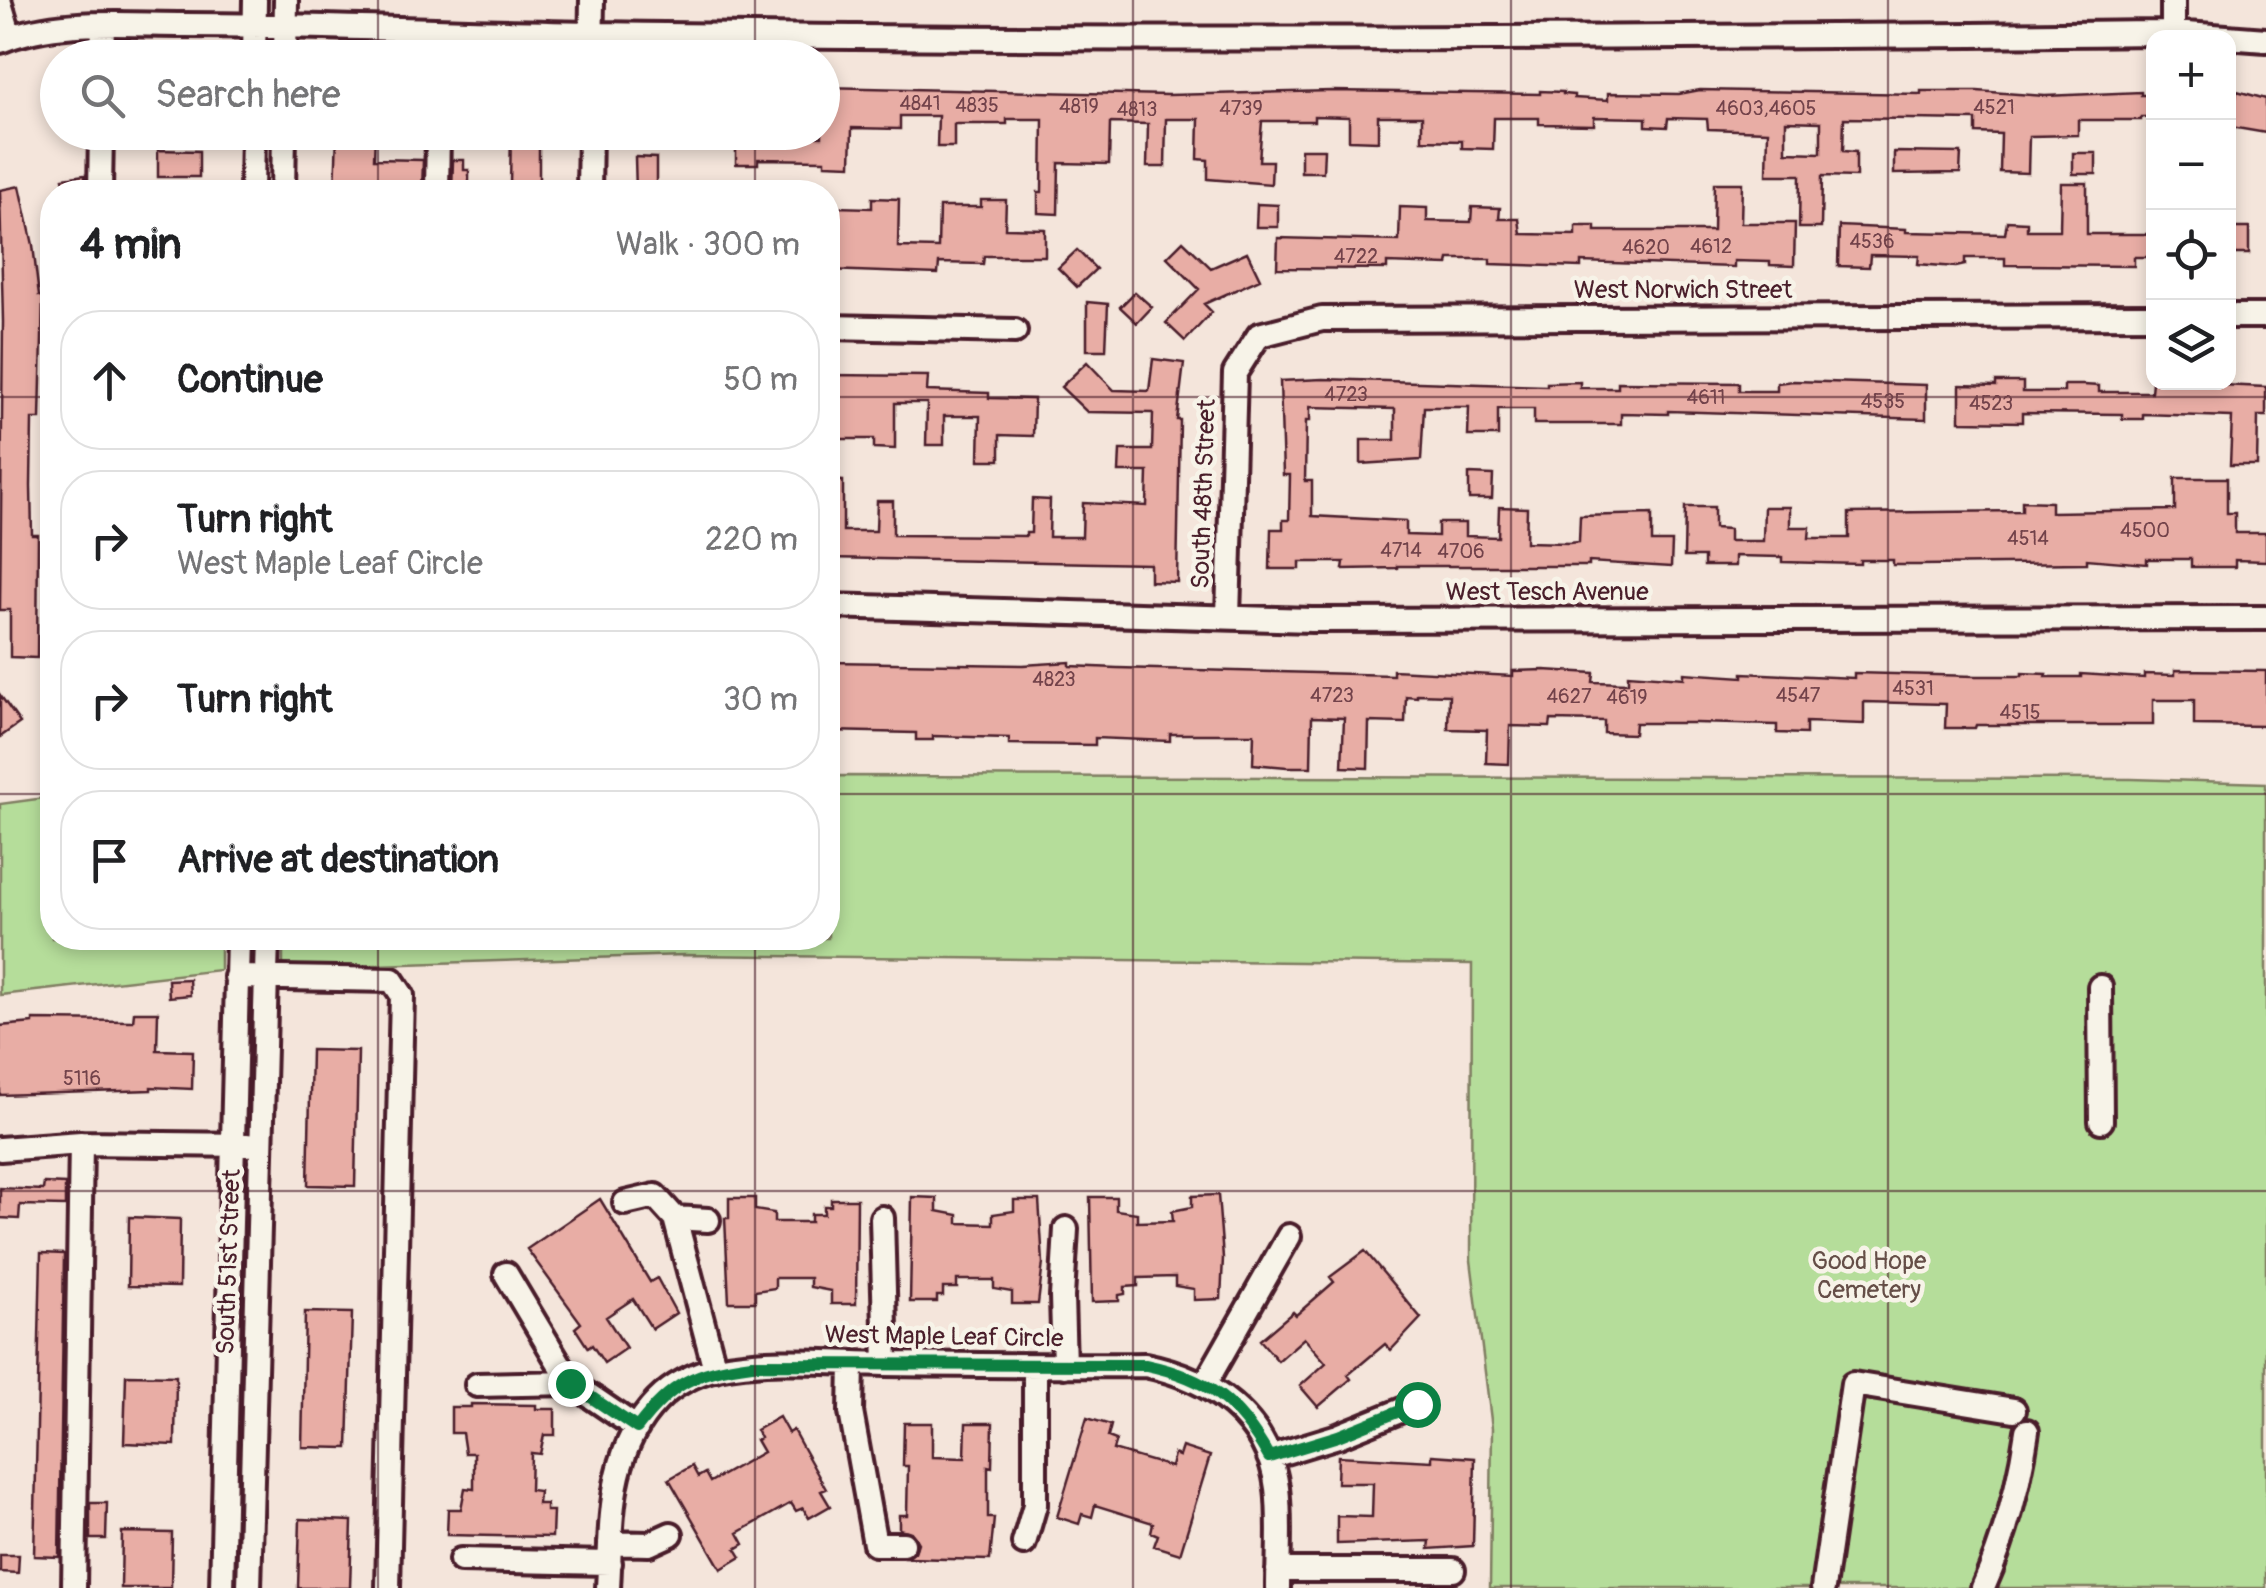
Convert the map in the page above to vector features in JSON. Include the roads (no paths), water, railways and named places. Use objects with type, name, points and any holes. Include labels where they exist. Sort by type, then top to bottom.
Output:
[{"type":"street","points":[[107,40],[120,0]]},
{"type":"street","points":[[170,25],[171,0]]},
{"type":"street","points":[[255,40],[256,0]]},
{"type":"street","points":[[285,40],[286,0]]},
{"type":"street","points":[[591,40],[592,0]]},
{"type":"street","points":[[2173,0],[2173,30]]},
{"type":"street","points":[[0,2],[5,39],[75,25],[285,25],[440,30],[534,40]]},
{"type":"street","points":[[440,30],[440,40]]},
{"type":"street","points":[[840,44],[2146,33]]},
{"type":"street","points":[[2236,38],[2266,40]]},
{"type":"street","points":[[100,150],[100,180]]},
{"type":"street","points":[[252,180],[253,150]]},
{"type":"street","points":[[283,180],[284,150]]},
{"type":"street","points":[[437,180],[438,150]]},
{"type":"street","points":[[589,180],[590,150]]},
{"type":"street","name":"West Norwich Street","points":[[1236,374],[1259,335],[1322,319],[2146,316]]},
{"type":"street","points":[[2236,316],[2266,316]]},
{"type":"street","points":[[840,327],[1016,331]]},
{"type":"street","name":"South 48th Street","points":[[1228,617],[1236,374]]},
{"type":"street","name":"West Tesch Avenue","points":[[840,606],[1228,617],[2266,618]]},
{"type":"street","name":"South 51st Street","points":[[222,1588],[237,950]]},
{"type":"street","name":"South 51st Street","points":[[249,1588],[267,950]]},
{"type":"street","points":[[236,977],[392,980],[402,996],[388,1588]]},
{"type":"street","points":[[2100,988],[2101,1122]]},
{"type":"street","points":[[74,1588],[81,1143]]},
{"type":"street","points":[[0,1148],[81,1143],[260,1145]]},
{"type":"street","points":[[625,1203],[655,1196],[675,1218],[714,1368]]},
{"type":"street","points":[[675,1218],[708,1220]]},
{"type":"street","points":[[882,1218],[886,1364]]},
{"type":"street","points":[[1064,1366],[1062,1296],[1066,1229]]},
{"type":"street","points":[[1205,1384],[1289,1236]]},
{"type":"street","points":[[506,1274],[570,1383],[637,1428]]},
{"type":"street","name":"West Maple Leaf Circle","points":[[608,1588],[614,1488],[621,1457],[637,1428],[658,1400],[683,1381],[714,1368],[752,1364],[1146,1365],[1177,1372],[1205,1384],[1242,1416],[1269,1457],[1277,1488],[1278,1579]]},
{"type":"street","points":[[852,1364],[851,1412],[875,1544],[903,1544]]},
{"type":"street","points":[[1024,1543],[1034,1505],[1034,1366]]},
{"type":"street","points":[[476,1385],[570,1383]]},
{"type":"street","points":[[1822,1588],[1852,1384],[2014,1410]]},
{"type":"street","points":[[1269,1457],[1338,1436],[1417,1404]]},
{"type":"street","points":[[1983,1588],[2008,1526],[2020,1482],[2026,1431]]},
{"type":"street","points":[[462,1560],[610,1553],[649,1544],[671,1534]]},
{"type":"street","points":[[1278,1579],[1453,1570]]},
{"type":"park label","name":"Good Hope Cemetery","points":[[1869,1276]]}]
